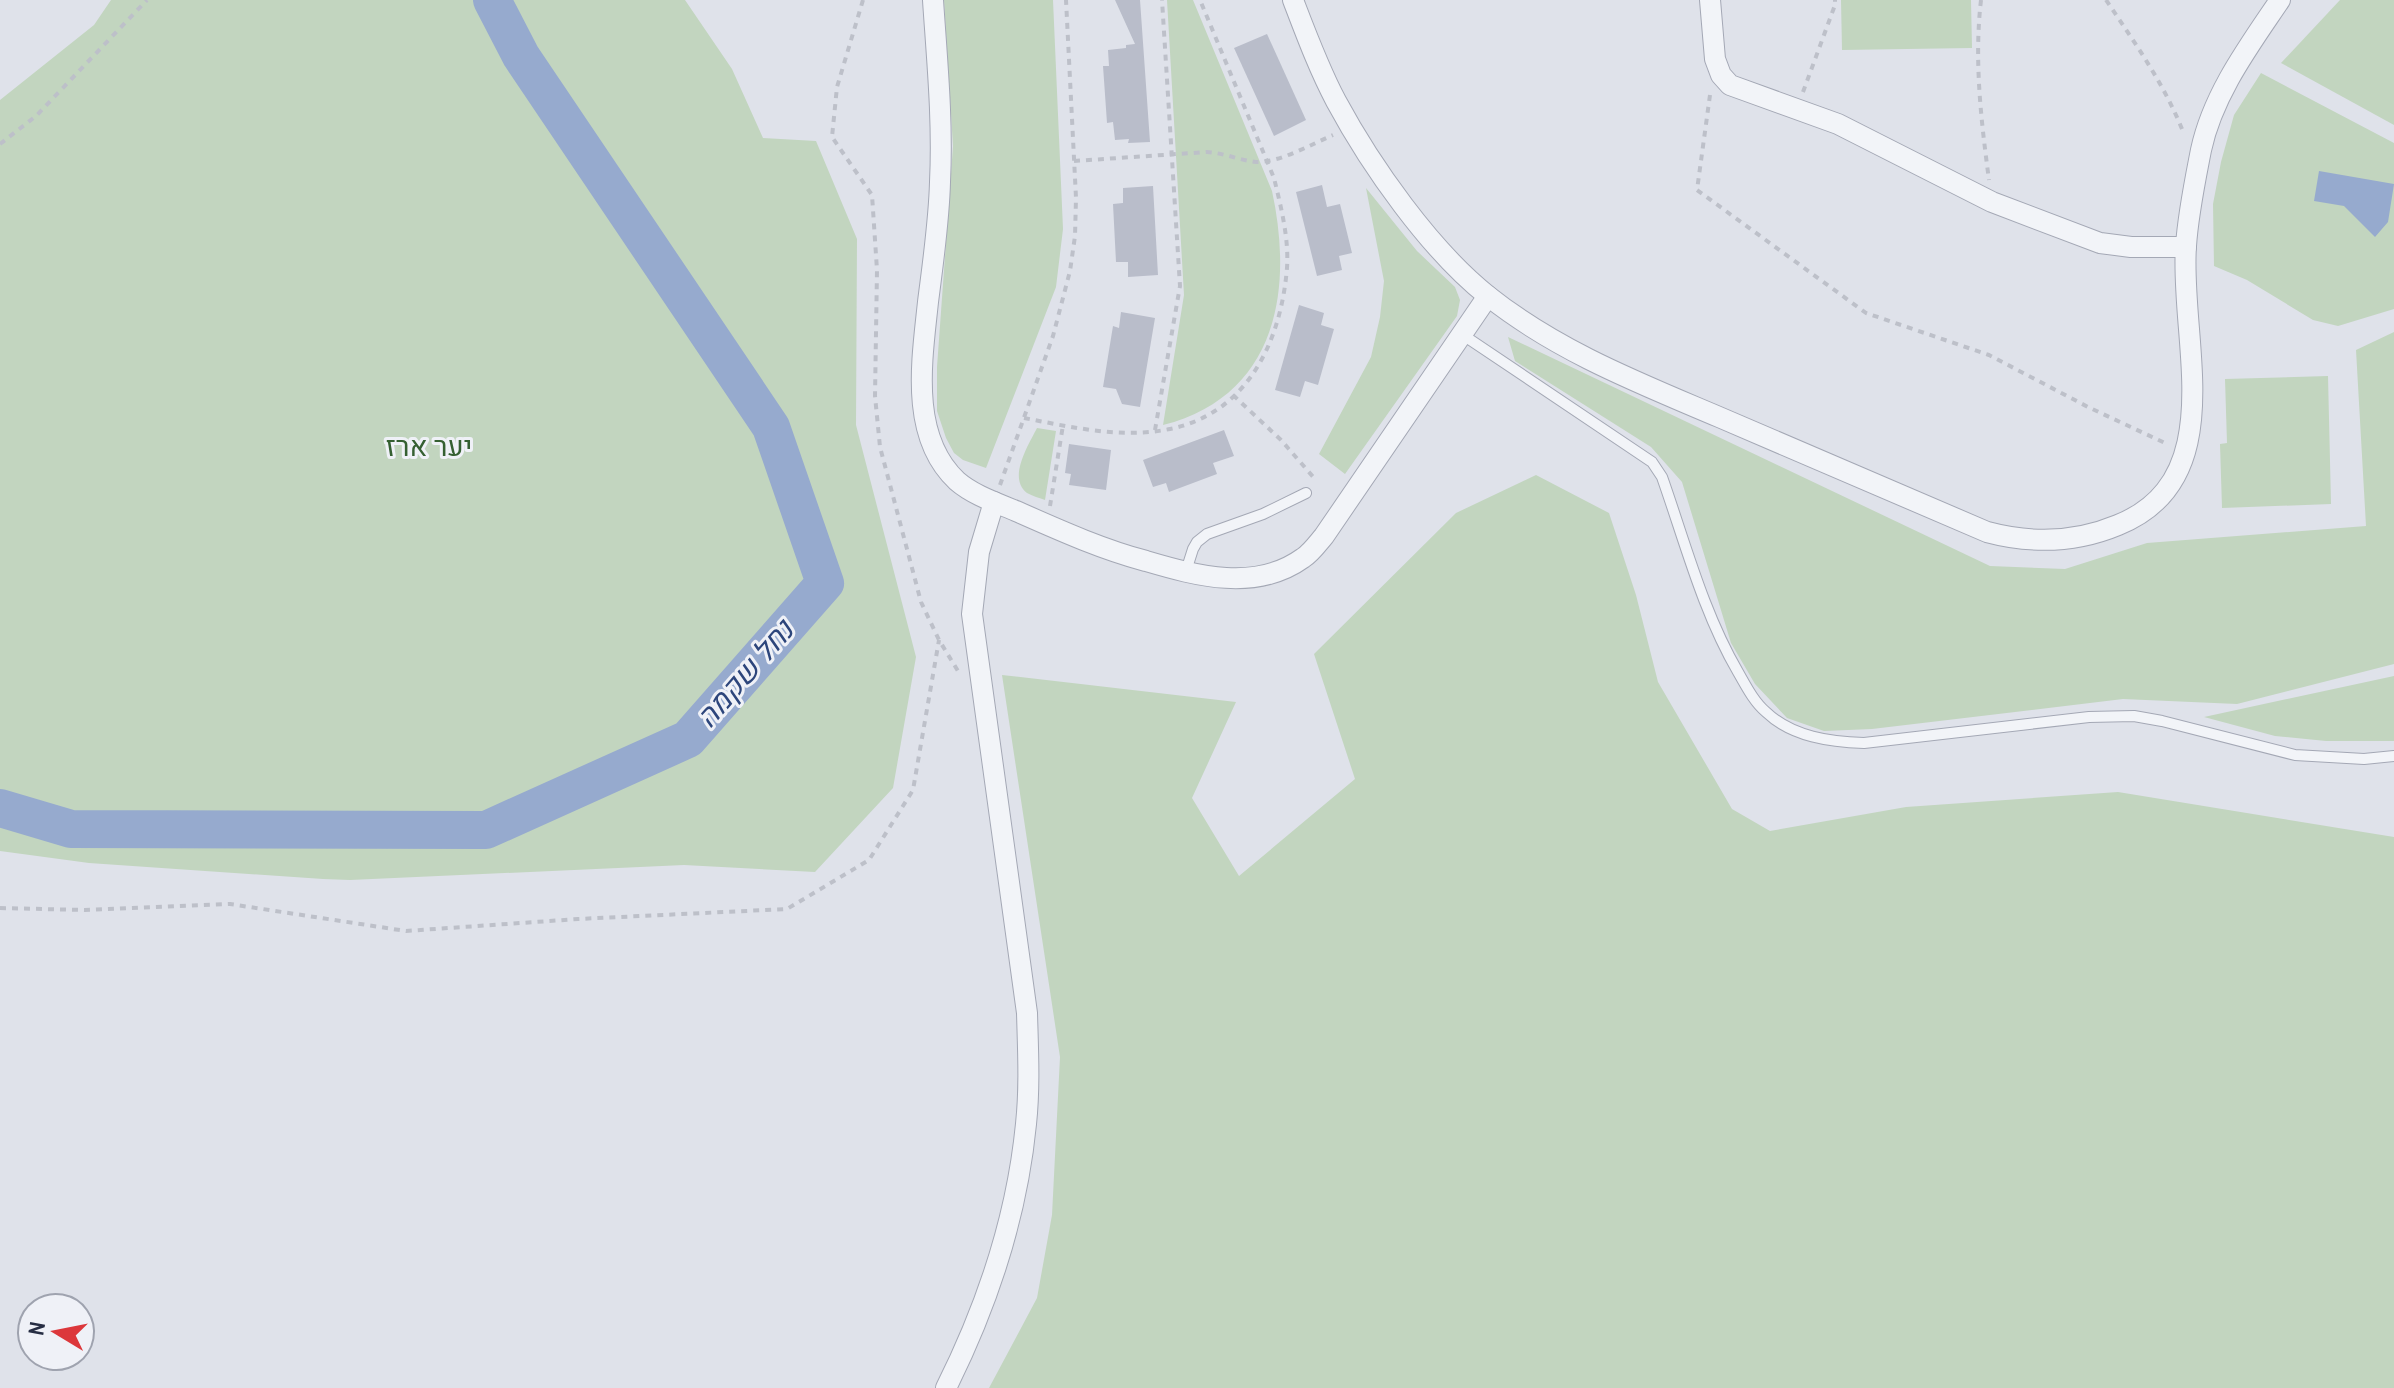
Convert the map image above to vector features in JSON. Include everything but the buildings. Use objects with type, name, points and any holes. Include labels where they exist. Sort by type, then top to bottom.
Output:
[{"type":"street","points":[[933,0],[941,138],[940,184],[921,389],[934,448],[958,482],[994,502],[1122,555],[1186,571],[1243,579],[1283,569],[1304,558],[1324,536],[1488,296]]},
{"type":"street","points":[[1293,0],[1335,100],[1400,200],[1437,245],[1488,296],[1528,325],[1605,368],[1987,532],[2014,539],[2042,541],[2070,539],[2107,530],[2135,518],[2162,497],[2180,472],[2189,440],[2193,398],[2186,247],[2202,146],[2215,107],[2234,69],[2280,0]]},
{"type":"street","points":[[1710,0],[1715,59],[1721,75],[1730,85],[1838,124],[1992,202],[2100,243],[2131,247],[2186,247]]},
{"type":"street","points":[[946,1388],[982,1308],[1009,1220],[1023,1149],[1029,1075],[1027,1013],[972,614],[979,552],[994,502]]},
{"type":"lane","points":[[1463,335],[1652,462],[1662,477],[1712,620],[1729,657],[1747,689],[1766,712],[1785,726],[1814,737],[1864,743],[2089,717],[2134,716],[2295,755],[2327,759],[2394,756]]},
{"type":"lane","points":[[1186,571],[1193,549],[1207,534],[1263,514],[1306,493]]},
{"type":"path","points":[[0,144],[36,116],[147,0]]},
{"type":"path","points":[[863,0],[837,87],[832,137],[872,195],[877,270],[875,396],[880,447],[921,602],[963,679]]},
{"type":"path","points":[[994,502],[1053,336],[1070,271],[1075,236],[1074,161],[1066,0]]},
{"type":"path","points":[[1155,430],[1180,286],[1162,0]]},
{"type":"path","points":[[1024,418],[1116,432],[1155,430],[1193,422],[1233,395],[1254,374],[1268,351],[1277,325],[1287,267],[1286,234],[1280,203],[1267,161],[1200,0]]},
{"type":"path","points":[[1797,108],[1835,0]]},
{"type":"path","points":[[1981,0],[1977,37],[1983,134],[1992,202]]},
{"type":"path","points":[[2106,0],[2144,56],[2175,113],[2198,169]]},
{"type":"path","points":[[1715,59],[1697,190],[1866,313],[1989,355],[2088,407],[2185,452]]},
{"type":"path","points":[[1074,161],[1220,153],[1256,162],[1267,161],[1352,127]]},
{"type":"path","points":[[1233,395],[1281,440],[1341,513]]},
{"type":"path","points":[[1047,525],[1063,425]]},
{"type":"path","points":[[0,908],[85,910],[230,904],[406,931],[787,909],[869,860],[913,790],[939,640]]},
{"type":"green space","name":"יער ארז","points":[[111,0],[685,0],[732,69],[763,138],[816,141],[857,239],[856,425],[916,657],[893,788],[815,872],[684,865],[350,880],[89,863],[0,851],[0,100],[94,25]]},
{"type":"green space","points":[[944,0],[1053,0],[1063,229],[1056,287],[986,468],[963,460],[954,453],[937,411],[937,367],[953,146]]},
{"type":"green space","points":[[1167,0],[1193,0],[1272,191],[1280,266],[1277,302],[1268,335],[1253,365],[1231,390],[1201,411],[1163,425],[1184,295]]},
{"type":"green space","points":[[1841,0],[1971,0],[1972,48],[1842,50]]},
{"type":"green space","points":[[2340,0],[2394,0],[2394,125],[2281,63]]},
{"type":"green space","points":[[2261,73],[2394,143],[2394,309],[2338,326],[2313,320],[2247,280],[2214,266],[2213,204],[2221,162],[2234,115]]},
{"type":"green space","points":[[1366,188],[1417,251],[1455,287],[1460,300],[1457,316],[1345,474],[1319,454],[1371,357],[1380,317],[1384,281]]},
{"type":"green space","points":[[2394,332],[2394,664],[2237,704],[2123,699],[1872,729],[1824,731],[1787,718],[1755,684],[1731,643],[1682,482],[1651,447],[1515,361],[1508,337],[1990,566],[2065,569],[2147,543],[2366,526],[2356,350]]},
{"type":"green space","points":[[2328,376],[2331,504],[2222,508],[2220,444],[2227,443],[2225,379]]},
{"type":"green space","points":[[1037,428],[1056,431],[1045,500],[1027,493],[1019,479],[1025,452]]},
{"type":"green space","points":[[1536,475],[1609,513],[1636,595],[1658,682],[1732,809],[1770,831],[1906,807],[2118,792],[2394,837],[2394,1388],[989,1388],[1037,1298],[1052,1215],[1060,1057],[1002,675],[1236,702],[1192,798],[1239,876],[1355,779],[1314,654],[1456,513]]},
{"type":"green space","points":[[2394,676],[2394,741],[2326,741],[2275,736],[2204,717]]},
{"type":"water","points":[[2319,171],[2394,184],[2388,222],[2375,237],[2344,206],[2314,201]]},
{"type":"waterway","name":"נחל שקמה","points":[[0,808],[71,829],[486,830],[688,739],[825,583],[771,427],[521,56],[492,0]]}]
